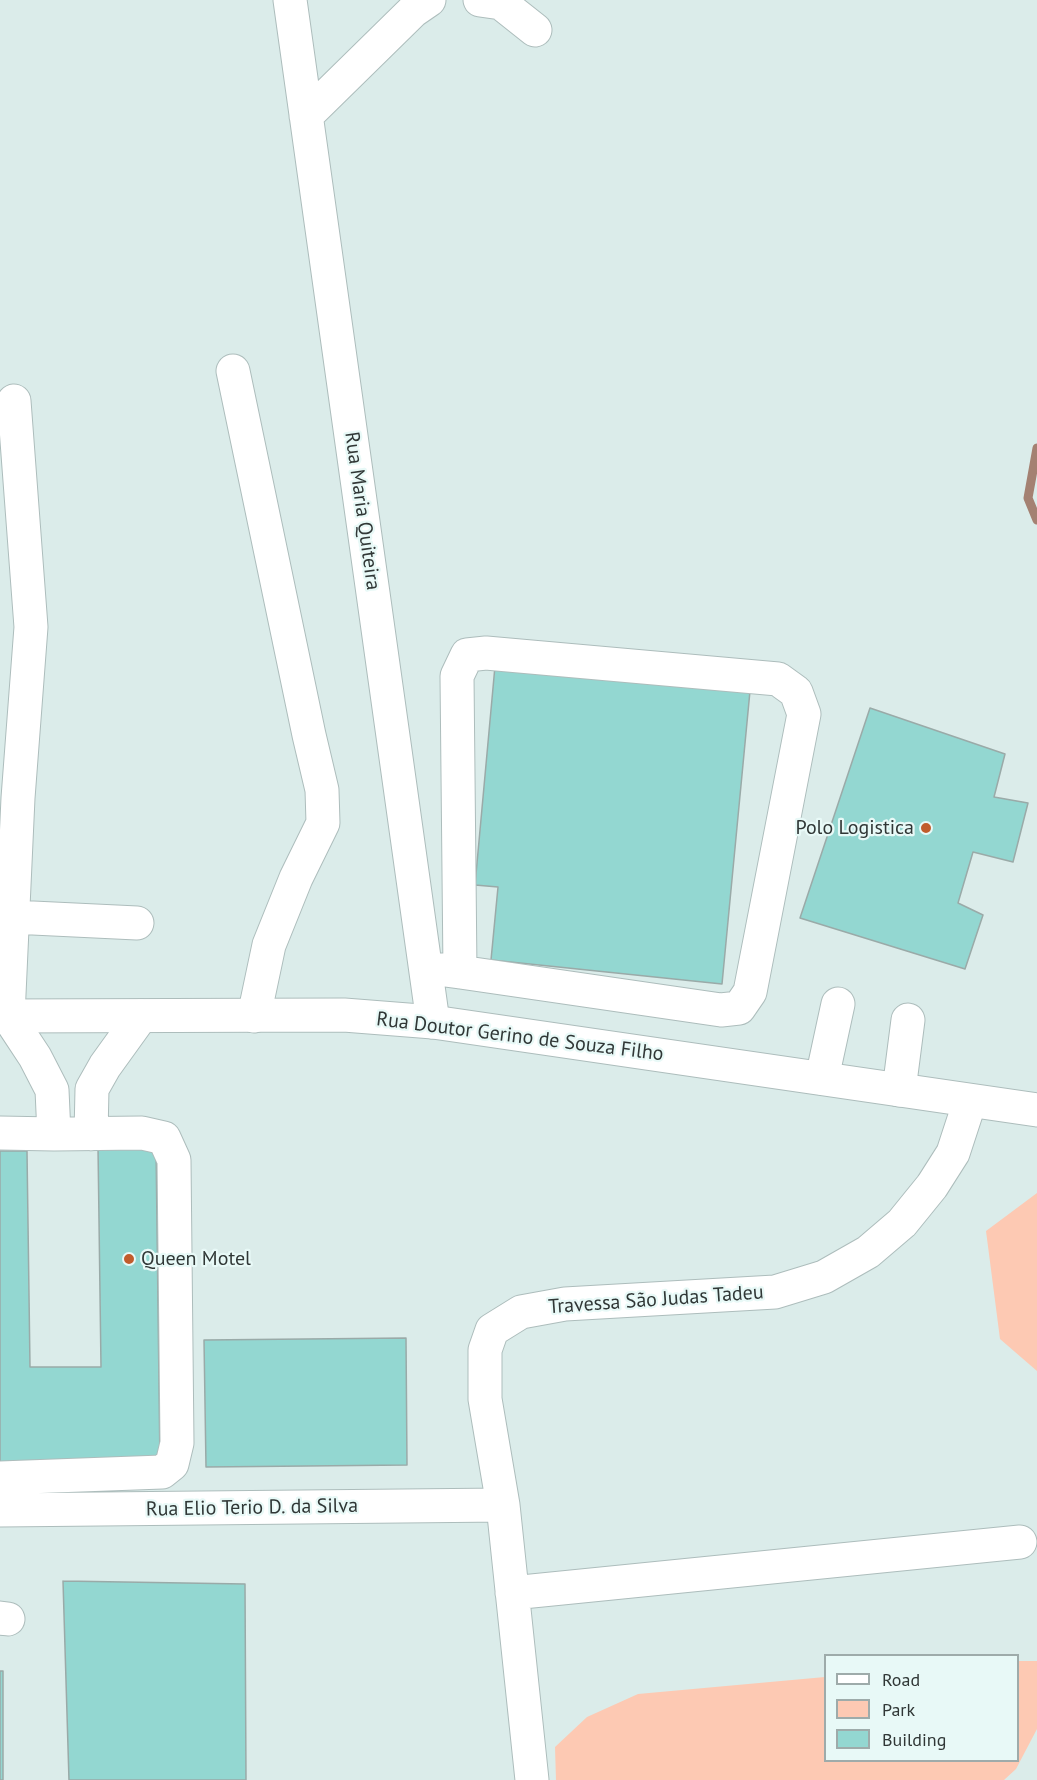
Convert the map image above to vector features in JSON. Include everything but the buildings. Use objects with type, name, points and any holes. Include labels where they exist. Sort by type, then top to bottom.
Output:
[{"type":"street","name":"Rua Maria Quiteira","points":[[290,0],[433,1022]]},
{"type":"street","points":[[306,116],[413,11],[429,0]]},
{"type":"street","points":[[480,0],[501,3],[535,30]]},
{"type":"street","points":[[233,371],[323,801],[323,823],[296,878],[269,945],[254,1016]]},
{"type":"street","points":[[14,401],[32,627],[4,1016],[35,1056],[52,1090],[54,1134]]},
{"type":"street","points":[[426,970],[460,972],[722,1010],[739,1008],[750,992],[804,714],[796,692],[778,679],[486,653],[467,655],[457,676],[460,972]]},
{"type":"street","points":[[12,917],[137,923]]},
{"type":"street","points":[[822,1078],[838,1004]]},
{"type":"street","name":"Rua Doutor Gerino de Souza Filho","points":[[4,1016],[344,1016],[433,1022],[1037,1110]]},
{"type":"street","points":[[91,1134],[92,1089],[105,1066],[141,1016]]},
{"type":"street","points":[[899,1090],[908,1020]]},
{"type":"street","name":"Travessa São Judas Tadeu","points":[[532,1780],[503,1505],[485,1399],[485,1350],[492,1330],[520,1312],[565,1304],[775,1292],[824,1277],[868,1252],[902,1223],[917,1205],[953,1153],[970,1101]]},
{"type":"street","points":[[0,1133],[142,1133],[164,1138],[174,1160],[177,1443],[172,1464],[162,1472],[0,1478]]},
{"type":"street","name":"Rua Elio Terio D. da Silva","points":[[0,1510],[503,1505]]},
{"type":"street","points":[[512,1593],[1020,1542]]},
{"type":"green space","points":[[1037,1193],[1037,1371],[1000,1339],[986,1231]]},
{"type":"green space","points":[[1019,1661],[1037,1661],[1037,1729],[1016,1769],[1004,1780],[556,1780],[555,1747],[587,1717],[638,1694],[824,1677],[824,1762],[1019,1762]]},
{"type":"waterway","points":[[1037,448],[1028,498],[1037,520]]},
{"type":"place","name":"Polo Logistica","points":[[926,828]]},
{"type":"place","name":"Queen Motel","points":[[129,1259]]}]
